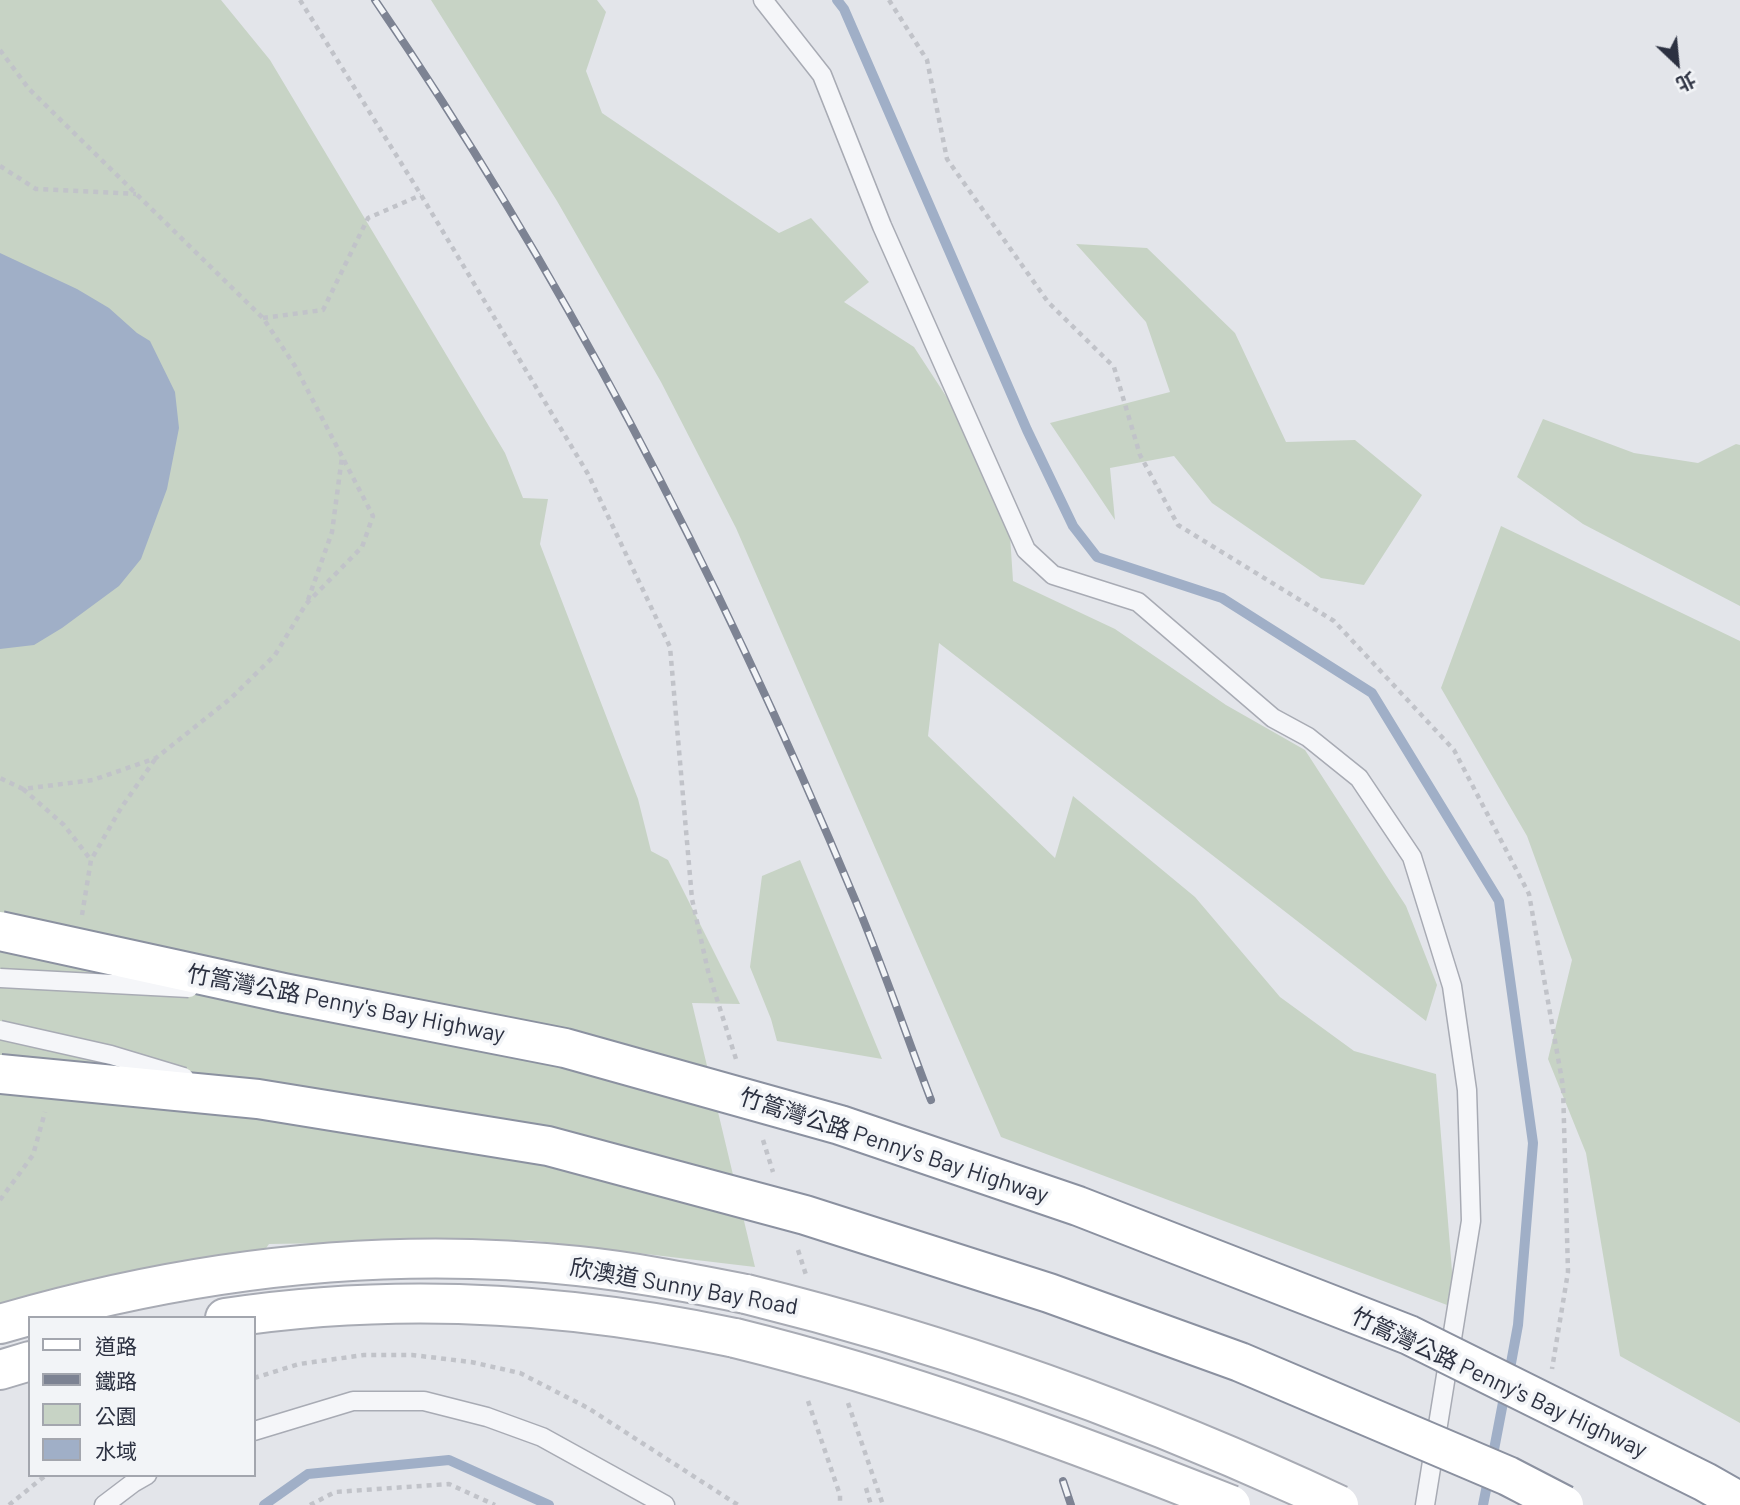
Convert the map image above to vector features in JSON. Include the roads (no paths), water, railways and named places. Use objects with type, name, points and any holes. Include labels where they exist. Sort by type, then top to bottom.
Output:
[{"type":"main road","name":"竹篙灣公路 Penny's Bay Highway","points":[[0,931],[284,993],[565,1048],[840,1125],[1078,1206],[1409,1335],[1740,1502]]},
{"type":"main road","points":[[0,1074],[258,1099],[548,1146],[805,1215],[1049,1293],[1240,1362],[1507,1476],[1564,1505]]},
{"type":"main road","name":"欣澳道 Sunny Bay Road","points":[[30,1316],[180,1281],[279,1266],[375,1259],[457,1258],[579,1266],[653,1276],[746,1294],[891,1333],[1156,1426],[1339,1505]]},
{"type":"main road","name":"欣澳道 Sunny Bay Road","points":[[237,1316],[372,1304],[454,1303],[538,1307],[620,1316],[735,1338],[816,1358],[922,1390],[1231,1505]]},
{"type":"main road","name":"欣澳道 Sunny Bay Road","points":[[0,1324],[28,1317]]},
{"type":"main road","points":[[0,1370],[28,1361]]},
{"type":"lane","points":[[763,0],[822,75],[882,226],[1026,550],[1053,575],[1138,602],[1272,718],[1308,737],[1359,778],[1412,858],[1452,986],[1467,1090],[1471,1221],[1424,1505]]},
{"type":"lane","points":[[0,978],[284,993]]},
{"type":"lane","points":[[0,1030],[111,1055],[258,1099]]},
{"type":"lane","points":[[256,1430],[353,1401],[424,1401],[487,1417],[542,1437],[665,1505]]},
{"type":"lane","points":[[104,1505],[144,1477]]},
{"type":"water","points":[[0,253],[77,289],[109,308],[150,341],[175,392],[179,428],[167,489],[141,559],[119,586],[62,628],[34,645],[0,649]]},
{"type":"waterway","points":[[837,0],[844,9],[1027,430],[1073,526],[1097,557],[1222,598],[1372,693],[1499,901],[1533,1143],[1518,1325],[1509,1374]]},
{"type":"waterway","points":[[1492,1460],[1505,1392]]},
{"type":"waterway","points":[[264,1505],[308,1474],[449,1460],[549,1505]]},
{"type":"waterway","points":[[1483,1505],[1489,1475]]},
{"type":"railway","points":[[375,0],[446,107],[513,216],[639,439],[697,553],[806,785],[856,902],[931,1100]]},
{"type":"railway","points":[[1063,1481],[1071,1505]]}]
